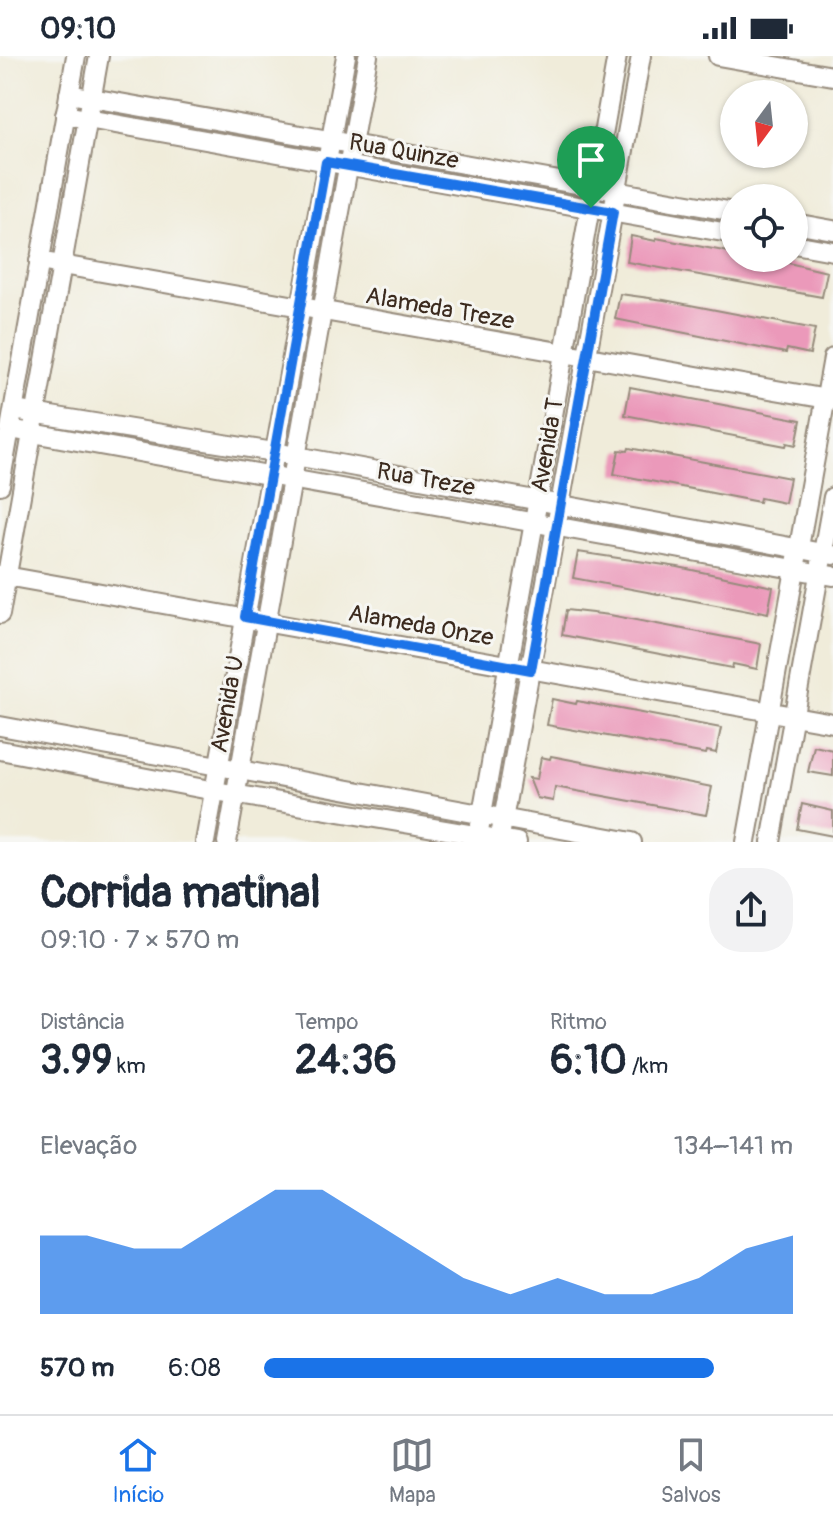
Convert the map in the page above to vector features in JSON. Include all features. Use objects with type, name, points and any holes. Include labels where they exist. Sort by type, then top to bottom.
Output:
[{"type":"street","points":[[0,485],[76,56]]},
{"type":"street","points":[[0,614],[3,576],[32,433],[99,56]]},
{"type":"street","name":"Avenida U","points":[[205,842],[346,56]]},
{"type":"street","name":"Avenida U","points":[[227,842],[368,56]]},
{"type":"street","name":"Avenida T","points":[[478,839],[617,56]]},
{"type":"street","name":"Avenida T","points":[[506,841],[504,819],[641,56]]},
{"type":"street","points":[[718,56],[833,76]]},
{"type":"street","name":"Rua Quinze","points":[[69,94],[720,209]]},
{"type":"street","name":"Rua Quinze","points":[[65,115],[720,231]]},
{"type":"street","points":[[808,226],[833,230]]},
{"type":"street","points":[[808,247],[833,251]]},
{"type":"street","name":"Alameda Treze","points":[[39,261],[829,400]]},
{"type":"street","points":[[746,842],[829,400],[833,358]]},
{"type":"street","name":"Rua Treze","points":[[14,410],[274,452],[828,554]]},
{"type":"street","name":"Rua Treze","points":[[10,429],[826,575]]},
{"type":"street","points":[[771,842],[794,716],[826,575],[833,497]]},
{"type":"street","name":"Alameda Onze","points":[[3,576],[833,723]]},
{"type":"street","points":[[0,726],[632,842]]},
{"type":"street","points":[[0,750],[478,839],[506,841]]},
{"type":"building","points":[[631,236],[720,250],[720,272],[808,272],[808,268],[827,272],[822,297],[627,262]]},
{"type":"building","points":[[620,294],[815,329],[810,354],[787,349],[786,353],[615,319]]},
{"type":"building","points":[[630,387],[801,420],[796,445],[787,443],[786,446],[625,415]]},
{"type":"building","points":[[629,448],[790,478],[785,503],[760,498],[759,502],[614,474],[619,450],[628,451]]},
{"type":"building","points":[[578,552],[678,567],[773,587],[768,613],[573,578]]},
{"type":"building","points":[[566,610],[610,615],[761,644],[757,669],[733,664],[732,668],[562,635]]},
{"type":"building","points":[[552,699],[721,728],[716,753],[707,751],[706,754],[547,725]]},
{"type":"building","points":[[814,746],[833,750],[833,776],[808,772]]},
{"type":"building","points":[[551,756],[712,787],[706,815],[555,787],[553,801],[537,798],[529,778],[537,779],[541,757],[550,759]]},
{"type":"building","points":[[802,804],[833,811],[833,836],[797,829]]},
{"type":"route","points":[[326,162],[591,208],[613,212],[531,670],[245,617],[326,162]]}]
